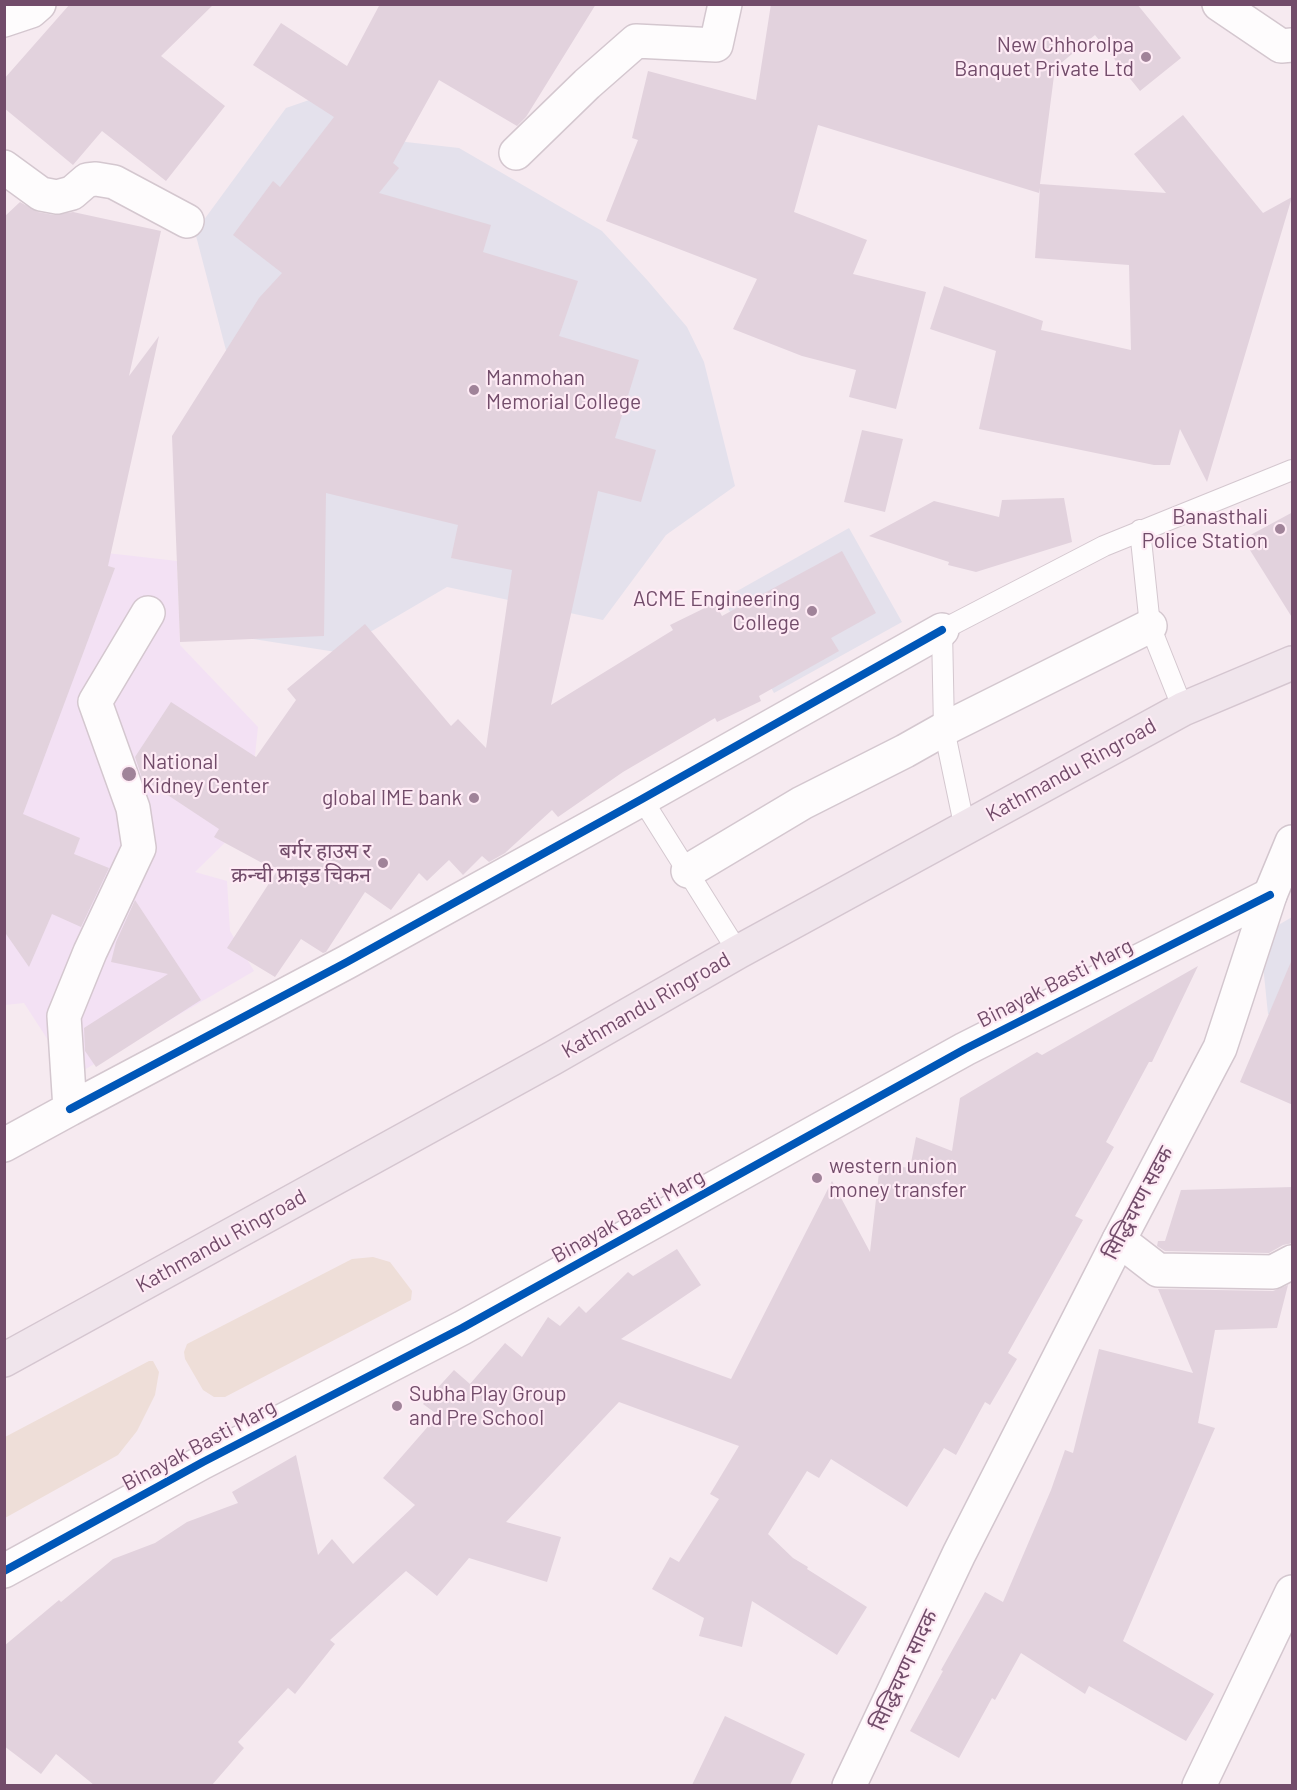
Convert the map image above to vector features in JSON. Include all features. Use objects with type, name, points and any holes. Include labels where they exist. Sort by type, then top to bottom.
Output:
[{"type":"highway","name":"Kathmandu Ringroad","points":[[4,1360],[553,1058],[738,952],[1183,709],[1293,663]]},
{"type":"street","points":[[516,153],[587,84],[636,41],[716,45],[725,4]]},
{"type":"street","points":[[1220,4],[1281,46],[1293,45]]},
{"type":"street","points":[[4,36],[25,12]]},
{"type":"street","points":[[4,167],[41,194],[57,197],[72,193],[87,180],[114,182],[187,221]]},
{"type":"street","points":[[69,1108],[64,1016],[90,952],[139,848],[133,808],[95,702],[148,613]]},
{"type":"street","points":[[688,872],[802,803],[1150,626]]},
{"type":"street","points":[[4,1145],[69,1108],[347,962],[642,800],[942,630]]},
{"type":"street","name":"सिद्धिचरण सडक","points":[[959,1554],[1220,1048],[1270,895],[1293,842]]},
{"type":"street","name":"Binayak Basti Marg","points":[[4,1571],[203,1462],[472,1322],[964,1049],[1270,895]]},
{"type":"street","points":[[1119,1240],[1158,1270],[1274,1272],[1293,1262]]},
{"type":"street","name":"सिद्धिचरण सादक","points":[[849,1785],[959,1554]]},
{"type":"street","points":[[1199,1785],[1293,1592]]},
{"type":"lane","points":[[965,829],[944,729],[942,630],[1104,546],[1293,470]]},
{"type":"lane","points":[[1140,530],[1150,626],[1183,709]]},
{"type":"lane","points":[[642,800],[738,952]]},
{"type":"shaded area","name":"Manmohan Memorial College","points":[[347,87],[377,125],[406,142],[459,148],[602,231],[687,327],[704,362],[735,486],[666,535],[603,620],[447,587],[336,652],[196,630],[244,419],[195,232],[286,108]]},
{"type":"shaded area","name":"ACME Engineering College","points":[[849,528],[902,622],[774,693],[723,599]]},
{"type":"shaded area","name":"National Kidney Center","points":[[37,545],[177,561],[180,645],[258,727],[248,820],[195,872],[227,881],[230,931],[254,971],[72,1077],[24,1003],[5,1005],[5,578]]},
{"type":"shaded area","points":[[1292,917],[1292,1021],[1268,1014],[1260,936]]},
{"type":"shaded area","points":[[373,1257],[390,1262],[412,1291],[411,1300],[225,1397],[214,1397],[203,1390],[185,1359],[184,1352],[187,1344],[352,1259]]},
{"type":"shaded area","points":[[149,1361],[153,1361],[159,1372],[155,1395],[137,1431],[118,1455],[5,1518],[5,1437]]},
{"type":"building","points":[[70,4],[214,4],[161,56],[225,106],[166,181],[102,131],[73,165],[4,108],[4,79]]},
{"type":"building","points":[[380,4],[596,4],[526,117],[517,126],[439,80],[393,163],[399,168],[379,193],[491,225],[483,252],[578,281],[559,336],[639,360],[615,438],[656,450],[641,502],[598,491],[551,705],[673,630],[670,625],[715,603],[722,616],[842,551],[876,613],[831,638],[839,651],[759,696],[761,701],[717,722],[715,718],[623,772],[558,817],[552,810],[505,853],[489,862],[482,856],[463,875],[449,860],[427,881],[419,873],[391,910],[365,892],[326,952],[323,953],[301,939],[275,977],[227,948],[277,871],[214,837],[219,829],[142,778],[135,757],[171,702],[256,757],[296,700],[287,689],[365,624],[451,726],[458,719],[486,748],[512,570],[451,558],[458,525],[326,493],[324,636],[180,642],[172,436],[259,298],[282,273],[233,235],[273,181],[280,187],[334,117],[253,65],[281,23],[347,66]]},
{"type":"building","points":[[771,4],[1137,4],[1181,58],[1140,91],[1095,35],[1055,68],[1040,184],[1166,193],[1134,154],[1183,115],[1263,213],[1292,197],[1207,482],[1180,429],[1170,465],[1154,465],[979,429],[996,351],[930,329],[944,286],[1043,321],[1041,330],[1131,350],[1129,265],[1035,258],[1040,188],[1039,193],[818,125],[794,212],[867,240],[853,274],[926,292],[896,409],[849,397],[856,370],[802,356],[733,329],[757,279],[606,221],[638,140],[632,138],[648,71],[756,100]]},
{"type":"building","points":[[20,202],[38,212],[54,215],[73,212],[161,231],[129,376],[159,336],[108,566],[115,568],[23,814],[80,838],[74,854],[109,868],[81,927],[52,914],[29,967],[4,931],[4,217]]},
{"type":"building","points":[[862,430],[903,439],[885,512],[844,502]]},
{"type":"building","points":[[1064,498],[1072,542],[976,572],[948,565],[949,562],[869,536],[934,501],[999,517],[1002,500]]},
{"type":"building","points":[[1293,512],[1293,619],[1243,539]]},
{"type":"building","points":[[135,900],[201,1000],[96,1067],[85,1051],[84,1028],[168,974],[111,962],[116,942]]},
{"type":"building","points":[[1293,957],[1293,1105],[1240,1082]]},
{"type":"building","points":[[1198,966],[1152,1062],[1149,1062],[1106,1142],[1114,1147],[1075,1216],[1083,1220],[1008,1353],[1017,1359],[990,1405],[985,1402],[956,1455],[944,1448],[907,1507],[831,1459],[819,1478],[807,1471],[768,1534],[793,1558],[808,1567],[807,1569],[867,1607],[837,1655],[752,1601],[742,1647],[699,1636],[704,1618],[652,1589],[670,1557],[679,1562],[719,1499],[710,1494],[739,1446],[619,1402],[506,1522],[561,1537],[547,1582],[469,1558],[437,1596],[406,1571],[330,1640],[335,1644],[295,1694],[288,1688],[238,1742],[244,1748],[212,1785],[94,1785],[56,1754],[41,1774],[4,1746],[4,1646],[113,1559],[155,1543],[187,1522],[238,1503],[232,1492],[296,1455],[318,1555],[332,1539],[353,1564],[415,1505],[383,1478],[438,1415],[423,1404],[454,1370],[470,1384],[505,1343],[522,1357],[548,1317],[560,1326],[579,1306],[586,1313],[628,1272],[633,1276],[677,1249],[701,1285],[621,1339],[731,1379],[832,1181],[870,1252],[880,1164],[910,1168],[916,1137],[952,1151],[960,1098],[1037,1052],[1042,1055]]},
{"type":"building","points":[[1293,1187],[1293,1243],[1283,1245],[1269,1253],[1165,1251],[1157,1246],[1158,1241],[1165,1241],[1181,1190]]},
{"type":"building","points":[[1288,1285],[1277,1328],[1215,1330],[1198,1423],[1215,1428],[1123,1641],[1214,1694],[1186,1741],[1089,1686],[1085,1694],[1021,1653],[995,1700],[992,1698],[959,1758],[910,1731],[985,1592],[1003,1602],[1051,1490],[1065,1450],[1073,1453],[1099,1349],[1193,1373],[1158,1289],[1273,1291]]},
{"type":"building","points":[[725,1716],[805,1754],[790,1785],[692,1785]]},
{"type":"cycle path","points":[[70,1109],[347,962],[942,630]]},
{"type":"cycle path","points":[[4,1571],[203,1462],[462,1328],[965,1049],[1270,895]]},
{"type":"place","name":"New Chhorolpa Banquet Private Ltd","points":[[1146,57]]},
{"type":"place","name":"Manmohan Memorial College","points":[[474,390]]},
{"type":"place","name":"Banasthali Police Station","points":[[1280,529]]},
{"type":"place","name":"ACME Engineering College","points":[[812,611]]},
{"type":"place","name":"National Kidney Center","points":[[129,774]]},
{"type":"place","name":"global IME bank","points":[[474,798]]},
{"type":"place","name":"बर्गर हाउस र क्रन्ची फ्राइड चिकन","points":[[383,863]]},
{"type":"place","name":"western union money transfer","points":[[817,1178]]},
{"type":"place","name":"Subha Play Group and Pre School","points":[[397,1406]]}]
